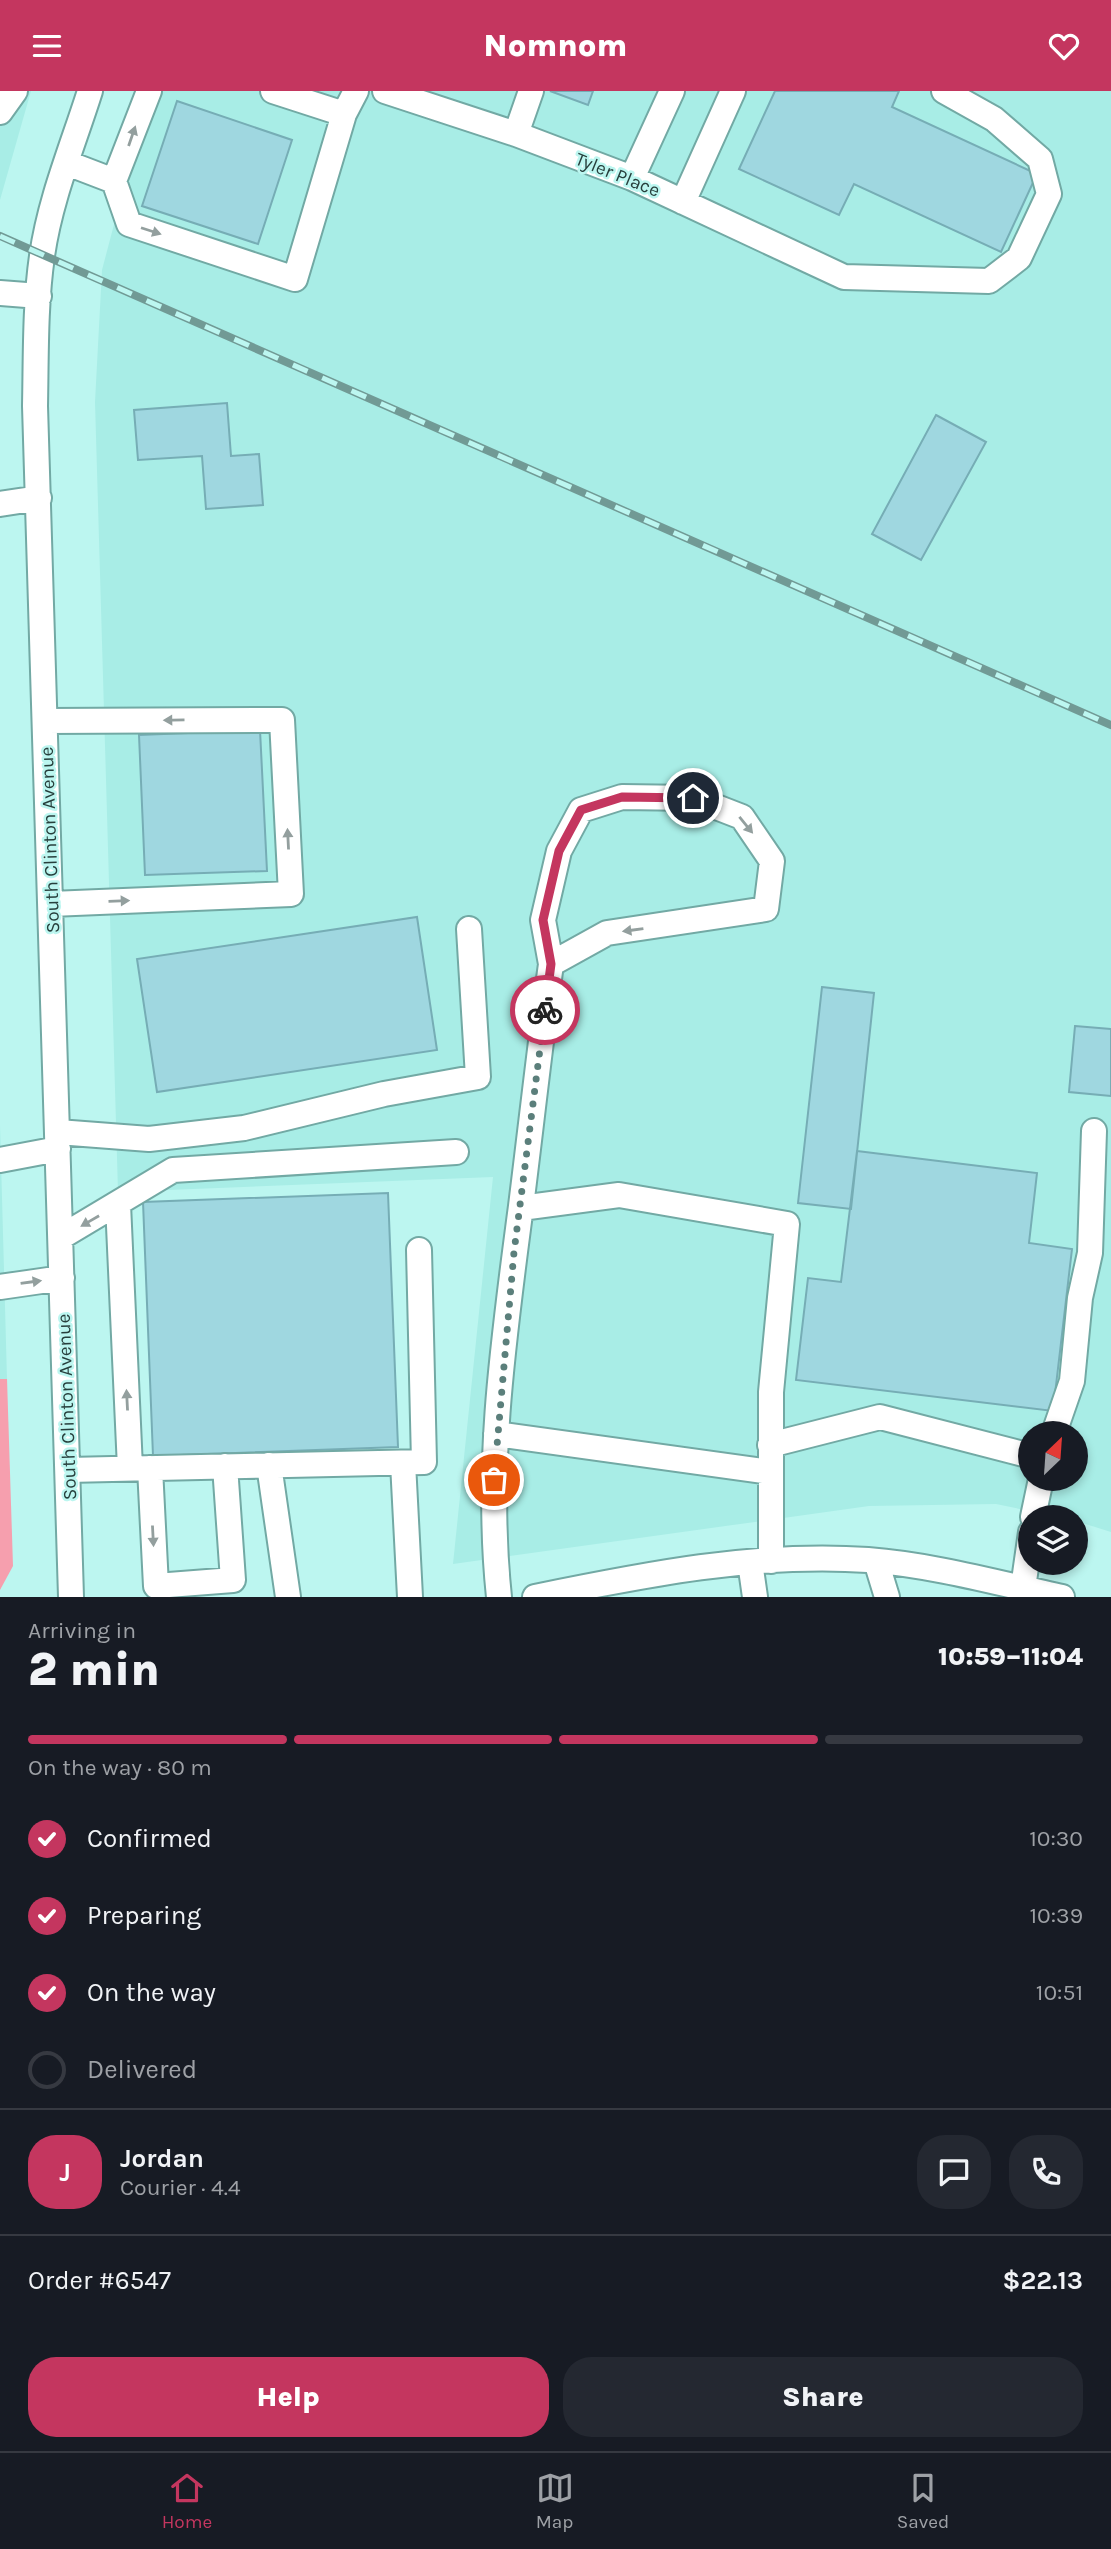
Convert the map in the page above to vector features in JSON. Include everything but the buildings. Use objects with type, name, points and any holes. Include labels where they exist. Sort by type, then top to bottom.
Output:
[{"type":"street","points":[[0,111],[15,91]]},
{"type":"street","name":"South Clinton Avenue","points":[[72,1597],[35,405],[42,254],[55,196],[90,91]]},
{"type":"street","points":[[149,91],[114,181],[129,224],[295,279],[344,114],[355,91]]},
{"type":"street","points":[[516,134],[531,91]]},
{"type":"street","points":[[632,178],[673,91]]},
{"type":"street","points":[[683,202],[733,91]]},
{"type":"street","name":"Tyler Place","points":[[396,93],[632,178],[844,277],[989,281],[1019,258],[1049,194],[1040,159],[994,119],[944,91]]},
{"type":"street","points":[[284,93],[344,114]]},
{"type":"street","points":[[67,163],[114,181]]},
{"type":"street","points":[[0,293],[38,296]]},
{"type":"street","points":[[0,504],[38,498]]},
{"type":"street","points":[[45,721],[282,720],[291,894],[51,904]]},
{"type":"street","points":[[499,1597],[492,1504],[496,1434],[551,964],[543,920],[559,851],[581,810],[622,797],[693,798],[742,817],[772,861],[766,909],[607,933],[551,964]]},
{"type":"street","points":[[0,1160],[58,1140],[149,1139],[244,1128],[384,1094],[478,1077],[469,929]]},
{"type":"street","points":[[1058,1421],[1072,1381],[1080,1298],[1090,1253],[1094,1131]]},
{"type":"street","points":[[61,1237],[173,1170],[456,1152]]},
{"type":"street","points":[[521,1207],[619,1195],[787,1224],[771,1392],[771,1472],[755,1597]]},
{"type":"street","points":[[118,1203],[140,1468],[156,1586],[233,1580],[225,1467]]},
{"type":"street","points":[[68,1470],[424,1462],[419,1250]]},
{"type":"street","points":[[0,1287],[62,1278]]},
{"type":"street","points":[[770,1445],[880,1417],[1018,1453]]},
{"type":"street","points":[[496,1434],[771,1472]]},
{"type":"street","points":[[403,1463],[410,1597]]},
{"type":"street","points":[[269,1465],[288,1597]]},
{"type":"street","points":[[876,1561],[887,1597]]},
{"type":"street","points":[[535,1597],[610,1590],[761,1562],[876,1561],[956,1573],[1062,1597]]},
{"type":"street","points":[[1023,1588],[1025,1575]]},
{"type":"shaded area","points":[[0,91],[31,91],[0,200]]},
{"type":"shaded area","points":[[154,91],[1111,91],[1111,1532],[1088,1525],[1088,1505],[1018,1505],[1018,1509],[996,1504],[869,1506],[453,1564],[493,1177],[118,1192],[95,402],[102,270],[135,145]]},
{"type":"shaded area","points":[[0,1125],[7,1379],[0,1379]]},
{"type":"shaded area","points":[[0,1379],[7,1379],[13,1566],[0,1590]]},
{"type":"railway","points":[[0,236],[1111,725]]},
{"type":"way so far","points":[[494,1480],[514,1252],[545,1010]]},
{"type":"route","points":[[545,1010],[551,964],[543,920],[559,851],[581,810],[622,797],[693,798]]}]
